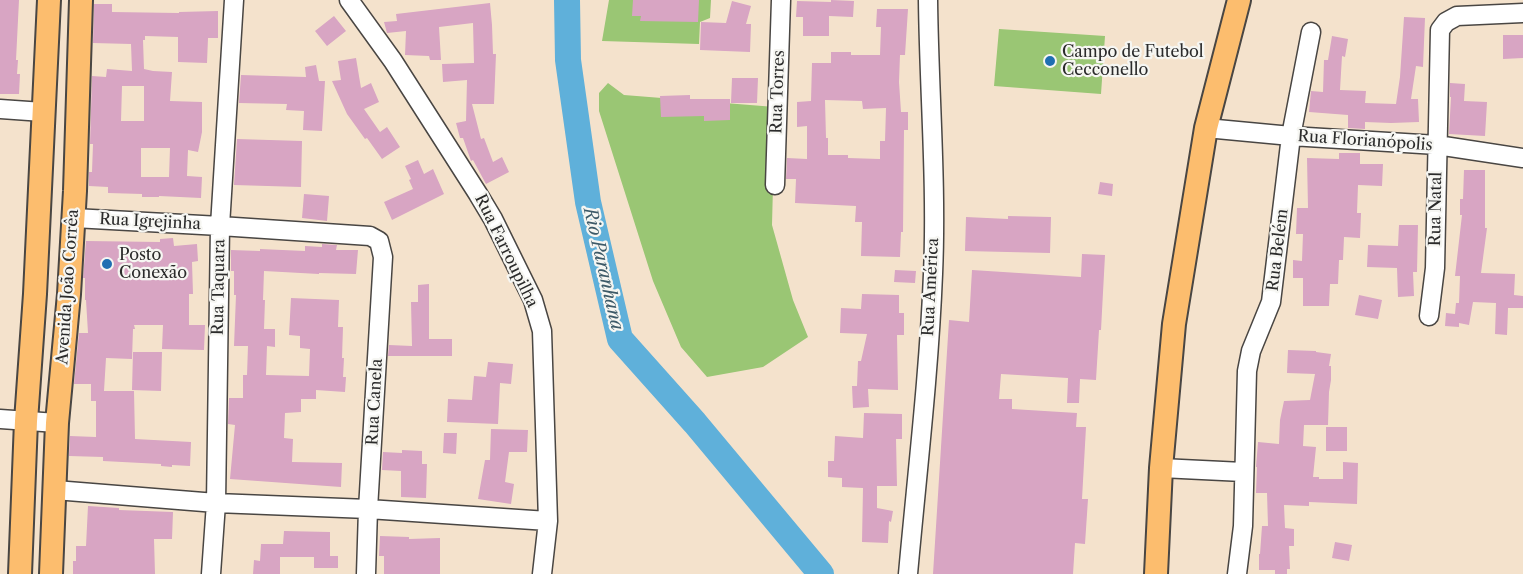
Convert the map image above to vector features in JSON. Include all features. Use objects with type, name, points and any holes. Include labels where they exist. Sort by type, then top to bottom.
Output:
[{"type":"main road","points":[[1156,574],[1161,468],[1174,324],[1206,128],[1239,0]]},
{"type":"main road","points":[[48,4],[81,4]]},
{"type":"main road","name":"Avenida João Corrêa","points":[[20,574],[48,4]]},
{"type":"main road","name":"Avenida João Corrêa","points":[[51,574],[57,423],[74,218],[81,4]]},
{"type":"main road","points":[[40,190],[75,190]]},
{"type":"main road","points":[[35,294],[69,294]]},
{"type":"street","name":"Rua Taquara","points":[[211,574],[216,503],[220,226],[234,0]]},
{"type":"street","name":"Rua Farroupilha","points":[[349,0],[393,61],[478,194],[493,219],[533,300],[542,331],[548,521],[542,574]]},
{"type":"street","name":"Rua Torres","points":[[775,185],[781,0]]},
{"type":"street","name":"Rua América","points":[[908,574],[927,373],[933,273],[935,206],[928,0]]},
{"type":"street","name":"Rua Natal","points":[[1429,316],[1435,268],[1440,30],[1446,22],[1457,16],[1523,12]]},
{"type":"street","name":"Rua Belém","points":[[1237,574],[1243,526],[1247,371],[1251,351],[1271,302],[1291,136],[1311,32]]},
{"type":"street","points":[[0,109],[43,112]]},
{"type":"street","name":"Rua Florianópolis","points":[[1206,128],[1437,145],[1523,158]]},
{"type":"street","name":"Rua Igrejinha","points":[[74,218],[370,236]]},
{"type":"street","name":"Rua Canela","points":[[366,574],[383,257],[379,241],[370,236]]},
{"type":"street","points":[[0,419],[57,423]]},
{"type":"street","points":[[1161,468],[1243,472]]},
{"type":"street","points":[[55,490],[216,503],[368,509],[548,521]]},
{"type":"green space","points":[[609,0],[711,0],[710,18],[700,22],[699,44],[602,41]]},
{"type":"green space","name":"Campo de Futebol Cecconello","points":[[999,29],[1105,36],[1101,94],[994,86]]},
{"type":"green space","points":[[608,83],[624,95],[775,107],[772,225],[793,300],[808,337],[763,367],[707,377],[681,347],[653,281],[599,111],[599,93]]},
{"type":"building","points":[[0,0],[19,0],[16,60],[18,60],[17,74],[20,74],[19,94],[0,94]]},
{"type":"building","points":[[633,0],[699,0],[698,22],[640,21],[641,16],[632,16]]},
{"type":"building","points":[[831,0],[854,1],[853,17],[829,16],[829,36],[803,36],[803,17],[796,17],[797,1],[831,2]]},
{"type":"building","points":[[732,1],[751,6],[746,24],[751,24],[750,52],[700,50],[701,22],[726,23]]},
{"type":"building","points":[[490,3],[493,54],[496,54],[494,104],[472,104],[481,139],[484,138],[493,162],[502,157],[509,172],[486,184],[473,160],[471,161],[456,123],[466,121],[467,80],[443,82],[442,64],[474,63],[473,23],[439,27],[441,60],[430,60],[429,56],[405,55],[406,31],[387,33],[384,22],[397,21],[396,14]]},
{"type":"building","points":[[94,4],[112,4],[112,12],[218,11],[218,38],[208,38],[207,63],[178,62],[178,37],[145,36],[143,40],[144,69],[172,72],[170,101],[202,102],[202,132],[198,152],[188,150],[187,176],[202,177],[201,198],[142,197],[142,194],[108,193],[108,187],[89,186],[93,144],[90,144],[92,76],[106,77],[107,69],[132,71],[131,44],[93,43]],"holes":[[[122,86],[144,86],[144,121],[121,121]],[[141,148],[170,148],[169,177],[141,177]]]},
{"type":"building","points":[[877,9],[908,9],[905,55],[900,55],[899,82],[901,112],[908,112],[908,130],[904,130],[903,232],[901,232],[900,257],[861,256],[862,222],[855,222],[856,206],[795,203],[796,179],[786,179],[787,158],[807,159],[807,126],[797,127],[797,102],[811,101],[812,63],[831,63],[831,52],[880,55],[881,27],[876,27]],"holes":[[[825,100],[862,101],[863,109],[886,108],[885,141],[880,141],[880,159],[828,155]]]},
{"type":"building","points":[[334,16],[346,31],[327,46],[315,31]]},
{"type":"building","points":[[1404,17],[1425,18],[1423,67],[1416,66],[1411,99],[1418,99],[1419,122],[1365,122],[1365,129],[1348,128],[1348,115],[1309,112],[1311,91],[1323,92],[1324,60],[1328,60],[1332,36],[1348,39],[1345,57],[1342,56],[1340,90],[1366,91],[1365,103],[1396,104]]},
{"type":"building","points":[[1503,35],[1523,35],[1523,58],[1503,59]]},
{"type":"building","points":[[356,58],[361,88],[371,83],[379,102],[364,109],[380,132],[387,127],[400,147],[382,159],[347,114],[332,81],[341,80],[338,61]]},
{"type":"building","points":[[316,65],[319,81],[325,81],[322,131],[303,130],[304,111],[286,110],[287,104],[239,103],[241,75],[306,77],[305,67]]},
{"type":"building","points":[[732,78],[758,78],[757,103],[731,103]]},
{"type":"building","points":[[1450,83],[1465,84],[1464,101],[1487,102],[1485,136],[1449,134]]},
{"type":"building","points":[[690,95],[690,99],[730,99],[730,120],[704,121],[704,116],[661,117],[660,96]]},
{"type":"building","points":[[237,139],[302,141],[301,187],[234,185]]},
{"type":"building","points":[[1339,153],[1360,153],[1360,164],[1383,164],[1382,186],[1358,185],[1357,213],[1361,213],[1360,238],[1344,237],[1343,260],[1339,260],[1338,284],[1330,284],[1329,306],[1303,306],[1303,278],[1293,278],[1293,260],[1302,261],[1303,234],[1296,234],[1297,208],[1308,208],[1307,158],[1339,159]]},
{"type":"building","points":[[418,160],[424,174],[433,169],[444,194],[392,220],[384,202],[413,189],[405,166]]},
{"type":"building","points":[[1464,170],[1485,170],[1485,228],[1487,228],[1481,273],[1515,274],[1514,295],[1523,296],[1523,308],[1508,308],[1507,335],[1495,334],[1496,303],[1473,302],[1469,325],[1459,323],[1459,327],[1445,326],[1446,313],[1455,314],[1456,303],[1459,303],[1460,276],[1455,276],[1462,215],[1460,215],[1460,199],[1463,199]]},
{"type":"building","points":[[1100,182],[1113,184],[1112,196],[1098,194]]},
{"type":"building","points":[[304,194],[329,196],[327,221],[302,218]]},
{"type":"building","points":[[1008,216],[1051,217],[1050,253],[965,251],[966,217],[1008,219]]},
{"type":"building","points":[[1399,225],[1418,225],[1417,272],[1413,272],[1414,296],[1398,297],[1397,268],[1367,267],[1368,245],[1398,246]]},
{"type":"building","points":[[173,238],[174,246],[197,244],[198,261],[192,262],[193,294],[189,294],[189,325],[205,325],[204,350],[162,349],[163,325],[134,325],[132,359],[106,358],[104,391],[134,391],[135,439],[191,442],[190,466],[172,465],[172,467],[161,466],[161,464],[103,461],[103,457],[69,456],[70,436],[96,437],[96,401],[91,401],[91,384],[74,384],[79,333],[88,333],[85,278],[83,278],[86,241],[160,242],[160,239]]},
{"type":"building","points":[[322,244],[337,245],[336,250],[358,250],[356,274],[264,271],[264,329],[275,329],[275,347],[267,346],[266,375],[309,376],[310,349],[300,348],[300,336],[289,335],[291,298],[339,300],[338,327],[343,327],[342,358],[344,358],[343,377],[346,377],[345,392],[316,390],[316,399],[301,399],[301,412],[285,413],[284,438],[293,439],[292,462],[342,463],[341,487],[230,479],[235,425],[228,424],[229,398],[243,398],[243,375],[247,375],[248,346],[234,346],[236,295],[234,295],[234,271],[231,271],[231,250],[305,251],[305,246],[322,247]]},
{"type":"building","points":[[1082,254],[1105,255],[1096,380],[1080,379],[1079,403],[1067,403],[1068,378],[1001,374],[999,399],[1012,399],[1012,409],[1077,413],[1076,427],[1086,427],[1082,499],[1088,499],[1085,544],[1075,543],[1073,574],[933,574],[949,320],[969,322],[972,270],[1081,277]]},
{"type":"building","points":[[895,270],[916,271],[915,283],[894,282]]},
{"type":"building","points":[[429,284],[429,339],[452,339],[452,356],[388,356],[389,345],[412,346],[411,302],[418,302],[418,285]]},
{"type":"building","points":[[862,294],[899,295],[899,313],[904,313],[904,335],[897,335],[898,390],[868,389],[869,407],[853,408],[852,386],[857,386],[858,361],[861,361],[867,334],[840,333],[841,308],[861,309]]},
{"type":"building","points":[[1359,295],[1382,300],[1378,319],[1355,315]]},
{"type":"building","points":[[1288,350],[1331,354],[1328,425],[1304,425],[1303,446],[1316,447],[1313,477],[1319,477],[1319,479],[1343,479],[1343,462],[1358,463],[1357,504],[1309,502],[1309,506],[1284,505],[1285,528],[1294,529],[1294,546],[1289,546],[1290,569],[1287,569],[1287,574],[1275,574],[1275,570],[1259,570],[1262,526],[1268,526],[1267,493],[1256,493],[1258,442],[1279,444],[1284,401],[1310,400],[1315,374],[1287,373]]},
{"type":"building","points":[[133,352],[162,352],[161,391],[132,390]]},
{"type":"building","points":[[488,362],[513,364],[511,384],[500,383],[498,424],[447,422],[448,399],[472,400],[474,376],[486,377]]},
{"type":"building","points":[[864,413],[902,414],[902,439],[896,439],[897,486],[877,486],[877,508],[893,511],[891,522],[889,521],[888,543],[862,542],[863,488],[842,487],[842,478],[828,477],[828,461],[834,461],[835,436],[863,438]]},
{"type":"building","points":[[1326,427],[1347,427],[1347,451],[1326,451]]},
{"type":"building","points":[[491,429],[528,430],[527,452],[509,452],[505,482],[514,484],[511,504],[478,499],[485,460],[490,460]]},
{"type":"building","points":[[444,433],[457,433],[456,454],[443,453]]},
{"type":"building","points":[[402,450],[422,451],[422,464],[427,464],[426,498],[401,497],[401,471],[382,470],[383,452],[402,453]]},
{"type":"building","points":[[88,506],[119,508],[119,510],[173,512],[172,539],[154,539],[155,574],[73,574],[76,546],[86,546]]},
{"type":"building","points":[[284,531],[330,532],[330,556],[338,556],[338,568],[314,568],[314,557],[280,557],[280,574],[253,574],[254,560],[260,561],[261,544],[283,544]]},
{"type":"building","points":[[380,536],[409,537],[409,539],[440,538],[440,574],[384,574],[384,556],[379,556]]},
{"type":"building","points":[[1335,542],[1352,545],[1349,561],[1332,558]]},
{"type":"waterway","name":"Rio Paranhana","points":[[567,0],[568,60],[588,202],[620,339],[695,423],[821,574]]},
{"type":"place","name":"Campo de Futebol Cecconello","points":[[1050,61]]},
{"type":"place","name":"Posto Conexão","points":[[107,264]]}]
